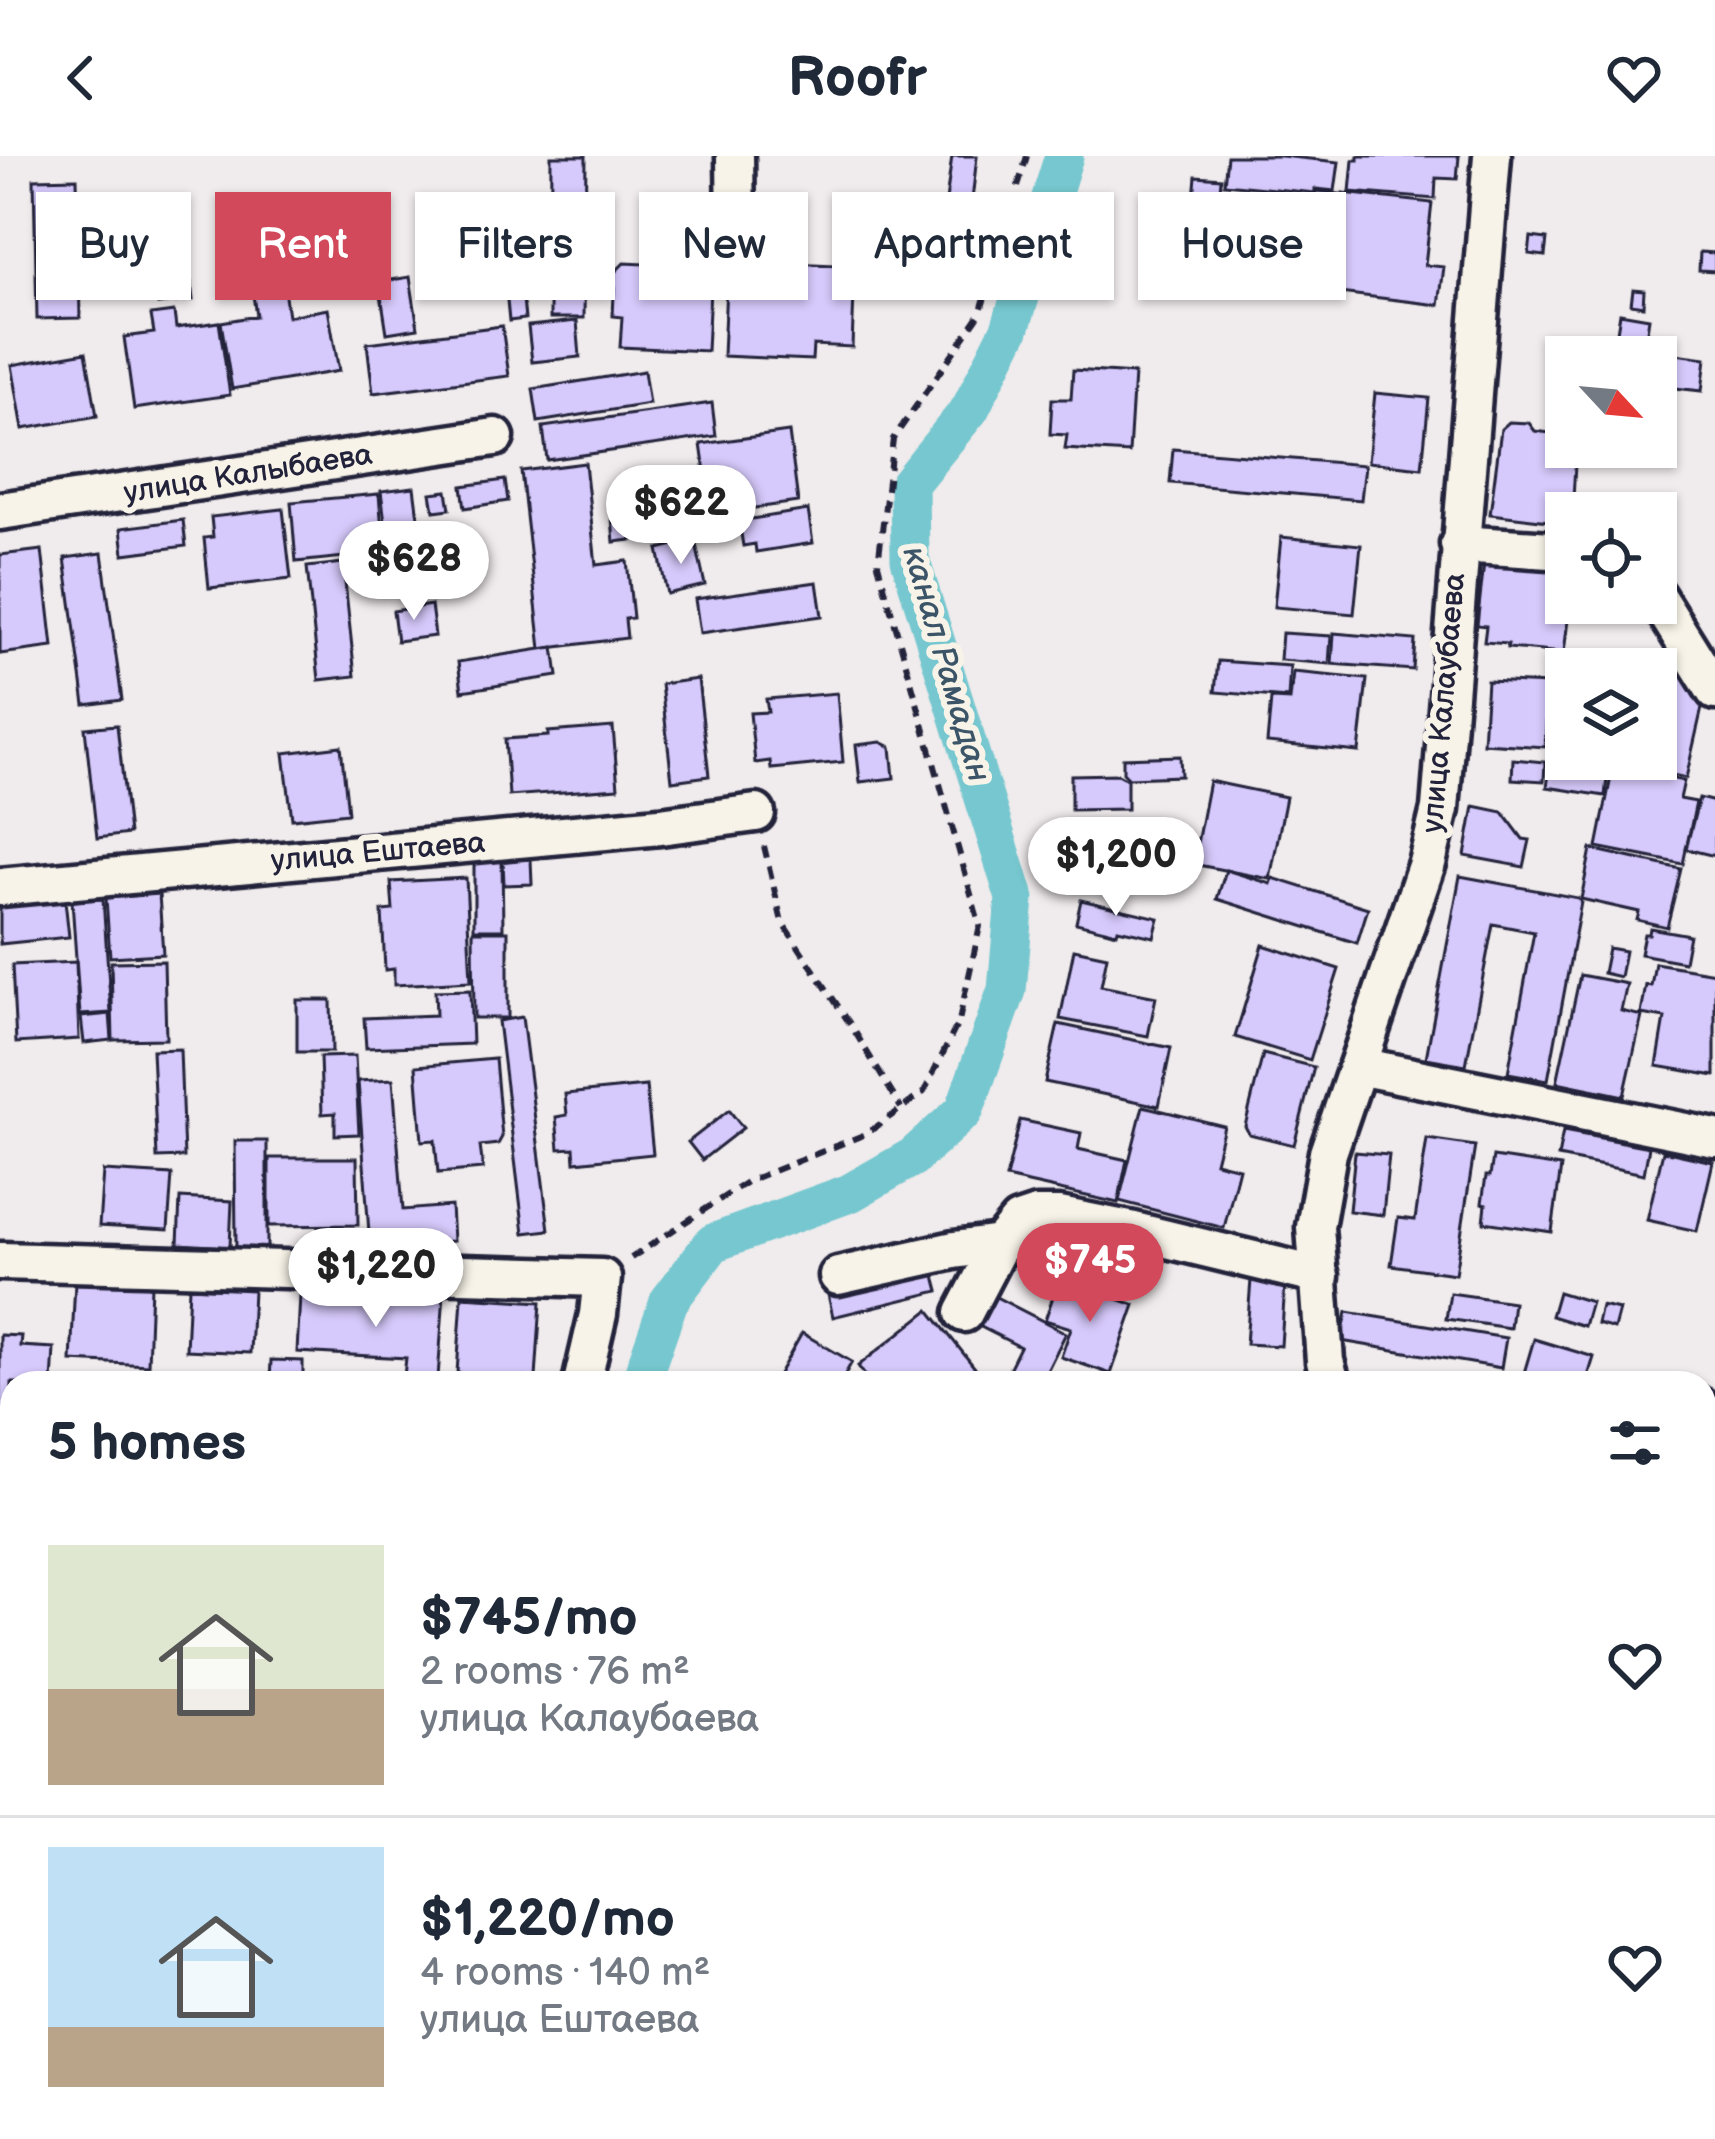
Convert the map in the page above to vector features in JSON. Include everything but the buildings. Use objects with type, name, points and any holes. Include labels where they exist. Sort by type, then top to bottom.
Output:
[{"type":"street","points":[[735,156],[735,192]]},
{"type":"street","name":"улица Калаубаева","points":[[1328,1371],[1315,1227],[1328,1154],[1427,862],[1440,809],[1492,156]]},
{"type":"street","name":"улица Калыбаева","points":[[0,511],[495,437]]},
{"type":"street","name":"улица Калаубаева","points":[[1459,544],[1545,550]]},
{"type":"street","points":[[1673,624],[1715,691]]},
{"type":"street","name":"улица Ештаева","points":[[0,886],[661,826],[756,813]]},
{"type":"street","points":[[1358,1066],[1715,1138]]},
{"type":"street","points":[[964,1313],[1000,1244],[1018,1222],[1036,1216],[1134,1231],[1320,1276]]},
{"type":"street","points":[[838,1276],[1000,1244]]},
{"type":"street","points":[[0,1261],[602,1278],[586,1371]]},
{"type":"path","points":[[602,1278],[748,1180],[866,1134],[901,1109],[924,1092],[959,1021],[980,926],[878,565],[893,439],[980,314],[1027,156]]},
{"type":"path","points":[[756,813],[782,922],[901,1109]]},
{"type":"waterway","name":"канал Рамадан","points":[[644,1371],[669,1301],[713,1243],[850,1193],[913,1157],[964,1111],[1007,990],[1015,898],[910,559],[909,484],[970,409],[1010,329],[1064,156]]}]
